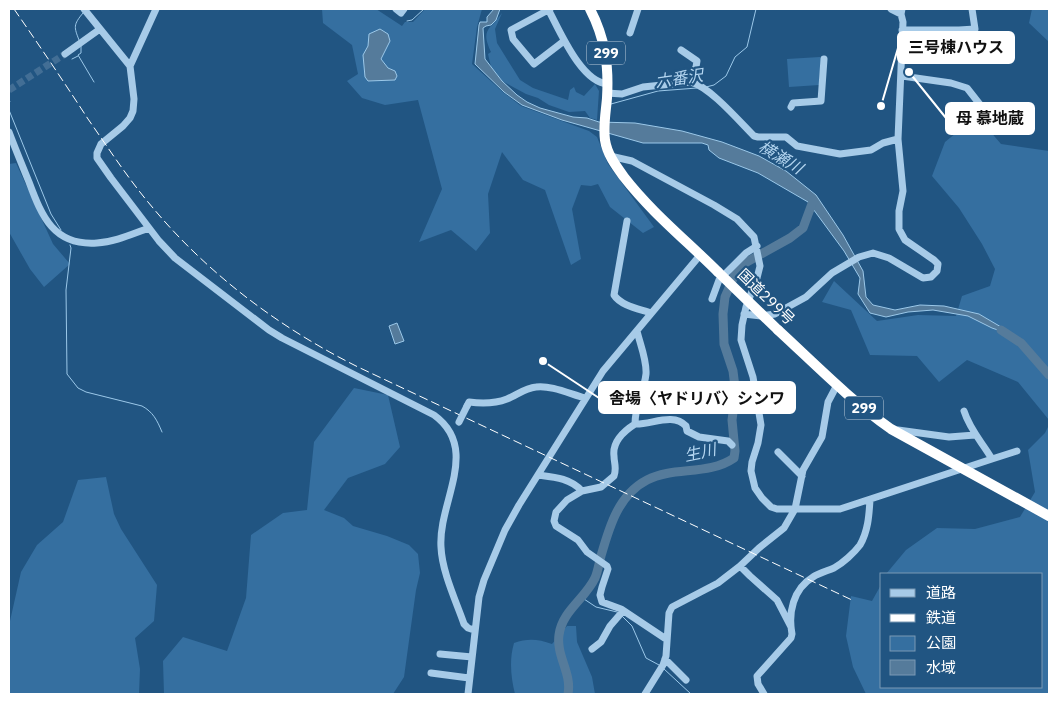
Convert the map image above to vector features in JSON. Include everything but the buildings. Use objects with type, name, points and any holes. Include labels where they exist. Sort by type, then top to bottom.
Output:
[{"type":"highway","name":"国道299号","points":[[590,9],[600,30],[605,48],[607,92],[604,132],[606,145],[610,156],[642,200],[837,386],[875,418],[891,430],[1049,516]]},
{"type":"street","points":[[156,9],[130,66],[134,99],[133,111],[123,126],[101,144],[96,153],[104,169],[149,228],[175,258],[269,330],[434,415],[442,421],[452,434],[456,448],[456,464],[442,526],[442,559],[464,624],[474,630]]},
{"type":"street","points":[[396,9],[401,13],[404,9]]},
{"type":"street","points":[[564,41],[534,64],[513,39],[512,30],[549,9],[564,41],[579,65],[607,92],[622,94],[643,87],[688,82],[698,84],[754,136],[786,137],[797,146],[840,154],[870,150],[883,143],[898,140]]},
{"type":"street","points":[[630,33],[638,9]]},
{"type":"street","points":[[744,314],[761,316],[775,314],[806,297],[832,272],[859,257],[873,253],[923,278],[931,277],[938,272],[938,264],[904,240],[899,229],[899,211],[903,191],[898,140],[902,76],[902,11],[891,9]]},
{"type":"street","points":[[902,30],[975,29],[972,9]]},
{"type":"street","points":[[85,11],[130,66]]},
{"type":"street","points":[[65,54],[100,29]]},
{"type":"street","points":[[681,50],[697,61],[688,82]]},
{"type":"street","points":[[791,107],[793,102],[797,101],[821,100],[824,59]]},
{"type":"street","points":[[902,76],[951,83],[967,88],[1000,130]]},
{"type":"street","points":[[9,132],[39,209],[55,232],[75,242],[98,243],[149,228]]},
{"type":"street","points":[[610,156],[632,161],[720,209],[748,229],[754,237],[758,248],[760,266],[744,314],[741,340],[753,378],[761,425],[750,471],[752,480],[762,498],[771,508],[840,509],[1017,451]]},
{"type":"street","points":[[627,221],[614,295],[618,300],[651,313]]},
{"type":"street","points":[[712,299],[719,280],[746,253],[758,248]]},
{"type":"street","points":[[468,694],[478,603],[484,580],[505,530],[585,398],[608,364],[700,254]]},
{"type":"street","points":[[635,424],[636,408],[646,374],[637,331]]},
{"type":"street","points":[[452,434],[469,402],[484,404],[499,401],[528,388],[538,386],[585,398]]},
{"type":"street","points":[[648,693],[662,665],[669,613],[672,607],[718,582],[740,566],[784,528],[795,509],[802,476],[822,437],[828,402],[837,386]]},
{"type":"street","points":[[964,411],[968,423],[992,459]]},
{"type":"street","points":[[666,640],[623,611],[602,602],[602,588],[608,568],[587,552],[578,540],[556,526],[554,521],[556,512],[567,500],[582,491],[601,487],[614,476],[616,467],[613,455],[615,444],[622,434],[635,424],[667,420],[680,421],[686,426],[687,431],[694,435],[728,442],[732,445]]},
{"type":"street","points":[[891,430],[932,436],[975,435]]},
{"type":"street","points":[[778,452],[802,476]]},
{"type":"street","points":[[538,474],[565,479],[574,483],[582,491]]},
{"type":"street","points":[[764,694],[758,684],[757,676],[788,642],[792,634],[792,608],[802,585],[814,576],[840,564],[860,544],[867,528],[870,500]]},
{"type":"street","points":[[740,566],[776,600],[791,628]]},
{"type":"street","points":[[592,649],[601,642],[613,622],[623,611]]},
{"type":"street","points":[[440,654],[472,657]]},
{"type":"street","points":[[662,665],[686,680]]},
{"type":"street","points":[[431,673],[470,678]]},
{"type":"green space","points":[[322,9],[376,9],[402,26],[405,22],[413,22],[425,9],[482,9],[477,27],[472,64],[521,106],[589,131],[597,137],[608,164],[654,227],[643,233],[610,207],[598,184],[591,186],[581,185],[572,209],[581,259],[571,265],[545,190],[523,180],[502,152],[488,194],[490,233],[476,251],[451,230],[419,242],[442,189],[418,100],[385,105],[362,98],[347,81],[358,74],[352,45],[323,23]]},
{"type":"green space","points":[[1032,9],[1049,9],[1049,42],[1029,23]]},
{"type":"green space","points":[[502,13],[495,29],[497,43],[520,80],[533,88],[568,100],[570,90],[574,87],[576,92],[584,96],[595,84],[599,91],[597,120],[590,118],[585,111],[569,112],[549,105],[502,81],[491,67],[488,54],[491,52],[486,35],[487,31]]},
{"type":"green space","points":[[820,57],[819,85],[789,87],[787,59]]},
{"type":"green space","points":[[977,116],[1001,144],[1049,151],[1049,420],[1018,382],[967,360],[939,382],[917,356],[870,355],[851,310],[822,302],[834,281],[877,321],[918,315],[956,316],[962,296],[990,286],[995,269],[982,244],[959,208],[932,176],[945,142]]},
{"type":"green space","points":[[16,163],[53,244],[70,264],[44,287],[30,269],[9,232],[9,164]]},
{"type":"green space","points":[[354,388],[388,395],[400,447],[385,464],[348,478],[324,510],[344,518],[353,526],[409,545],[418,554],[420,573],[404,677],[393,694],[164,694],[163,661],[183,637],[227,651],[246,598],[251,535],[283,513],[307,510],[314,442]]},
{"type":"green space","points":[[1049,425],[1049,694],[866,694],[853,667],[846,636],[851,596],[872,601],[880,587],[880,688],[1043,688],[1043,573],[887,573],[906,550],[937,528],[975,529],[1020,517],[1035,492],[1028,450],[1045,433]]},
{"type":"green space","points":[[106,477],[114,514],[121,529],[157,585],[154,621],[135,638],[140,669],[139,694],[9,694],[10,621],[21,572],[37,545],[63,522],[78,480]]},
{"type":"green space","points":[[567,626],[576,626],[577,642],[592,677],[595,694],[515,694],[511,669],[514,643],[533,640],[552,644]]},
{"type":"water","points":[[494,9],[500,9],[496,20],[491,25],[483,28],[485,59],[502,81],[527,102],[540,108],[599,122],[635,123],[682,131],[722,142],[759,156],[786,171],[816,195],[843,235],[863,271],[866,297],[873,305],[895,310],[920,305],[944,306],[979,314],[1018,337],[992,328],[968,316],[933,310],[908,312],[886,317],[870,313],[858,294],[860,278],[844,251],[808,202],[758,173],[719,158],[709,150],[708,145],[702,143],[643,143],[562,120],[522,105],[504,92],[475,64],[480,22],[487,22],[487,17]]},
{"type":"water","points":[[380,29],[388,34],[390,41],[381,59],[388,68],[395,71],[397,76],[395,80],[368,81],[365,77],[363,55],[368,46],[369,34]]},
{"type":"water","points":[[397,323],[404,341],[395,344],[389,326]]},
{"type":"waterway","points":[[407,21],[412,20],[424,9]]},
{"type":"waterway","name":"六番沢","points":[[706,87],[714,85],[726,76],[735,57],[747,47],[756,9]]},
{"type":"waterway","points":[[79,40],[75,26],[83,13]]},
{"type":"waterway","points":[[81,46],[81,53],[78,55],[94,82]]},
{"type":"waterway","points":[[72,59],[78,56]]},
{"type":"waterway","name":"六番沢","points":[[611,104],[658,91],[697,88]]},
{"type":"waterway","points":[[9,110],[51,214],[61,230]]},
{"type":"waterway","name":"生川","points":[[568,694],[568,679],[559,643],[561,627],[564,619],[595,578],[607,534],[622,503],[637,486],[647,480],[668,473],[713,467],[724,464],[734,458],[732,420],[735,387],[733,371],[724,344],[723,314],[725,297],[736,272],[745,263],[790,238],[803,228],[813,201]]},
{"type":"waterway","points":[[70,245],[66,290],[67,374],[78,388],[86,392],[142,406],[154,417],[162,432]]},
{"type":"waterway","name":"横瀬川","points":[[1001,330],[1021,343],[1049,375]]},
{"type":"waterway","points":[[581,597],[596,607],[617,612]]},
{"type":"waterway","points":[[622,616],[632,626],[646,658],[659,665]]},
{"type":"waterway","points":[[664,669],[691,694]]},
{"type":"tunnel","points":[[9,90],[65,54]]},
{"type":"railway","points":[[14,9],[111,153],[153,208],[198,256],[247,298],[301,335],[358,367],[852,600]]},
{"type":"place","name":"母 慕地蔵","points":[[909,72]]},
{"type":"place","name":"三号棟ハウス","points":[[881,106]]},
{"type":"place","name":"舎場〈ヤドリバ〉シンワ","points":[[543,361]]}]
